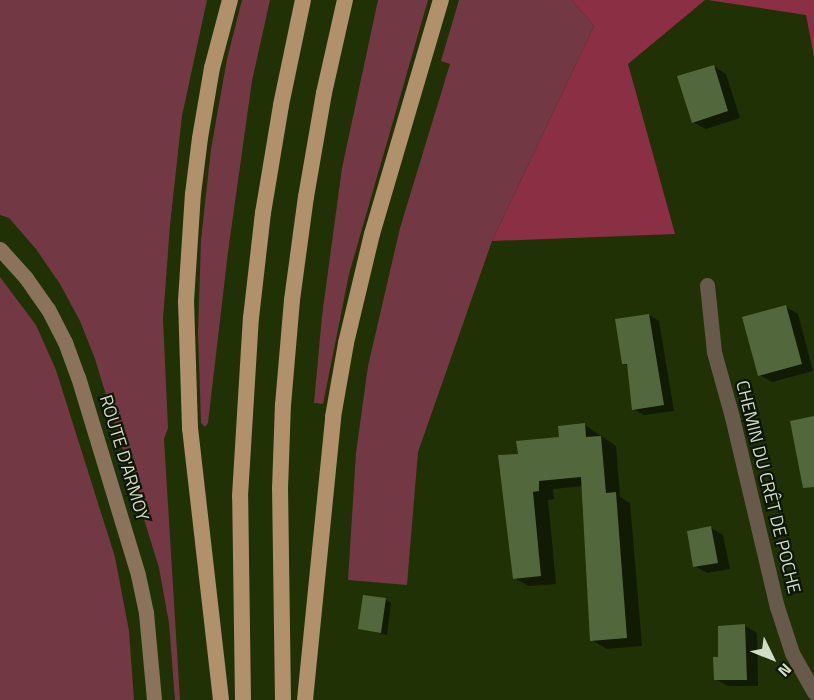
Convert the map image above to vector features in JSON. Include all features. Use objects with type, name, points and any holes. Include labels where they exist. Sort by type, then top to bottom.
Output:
[{"type":"highway","points":[[221,700],[190,428],[186,301],[193,194],[200,138],[212,68],[230,0]]},
{"type":"highway","points":[[243,700],[240,496],[250,318],[263,213],[281,105],[303,0]]},
{"type":"highway","points":[[283,700],[280,501],[283,405],[292,300],[306,197],[324,93],[345,0]]},
{"type":"highway","points":[[305,700],[331,428],[346,343],[372,234],[441,0]]},
{"type":"main road","name":"ROUTE D'ARMOY","points":[[0,249],[26,278],[48,309],[65,342],[78,377],[138,575],[146,612],[154,700]]},
{"type":"street","name":"CHEMIN DU CRÊT DE POCHE","points":[[707,285],[714,352],[777,607],[792,653],[814,692]]},
{"type":"shaded area","points":[[0,0],[207,0],[182,116],[163,319],[168,428],[164,439],[180,700],[175,700],[169,623],[159,568],[95,359],[80,321],[60,284],[36,249],[9,218],[0,215]]},
{"type":"shaded area","points":[[242,0],[270,0],[252,81],[228,252],[208,423],[205,427],[201,423],[198,332],[201,240],[211,149],[227,59]]},
{"type":"shaded area","points":[[378,0],[428,0],[349,274],[323,404],[314,403],[322,316],[342,168]]},
{"type":"shaded area","points":[[459,0],[572,0],[594,26],[492,241],[418,452],[407,585],[348,580],[356,453],[368,366],[400,228],[450,64],[441,61]]},
{"type":"shaded area","points":[[572,0],[705,0],[628,64],[675,234],[492,241],[594,26]]},
{"type":"shaded area","points":[[708,0],[814,0],[814,57],[806,15]]},
{"type":"shaded area","points":[[0,277],[36,325],[56,370],[115,557],[129,631],[134,700],[0,700]]},
{"type":"building","points":[[714,65],[728,111],[692,123],[677,76]]},
{"type":"building","points":[[786,305],[802,364],[758,376],[742,317]]},
{"type":"building","points":[[649,314],[664,405],[632,410],[627,364],[622,364],[615,319]]},
{"type":"building","points":[[814,416],[814,487],[803,488],[790,421]]},
{"type":"building","points":[[585,423],[586,437],[601,436],[606,493],[616,492],[627,638],[590,641],[581,477],[539,481],[539,491],[533,492],[541,576],[513,579],[498,455],[518,454],[516,441],[559,437],[558,426]]},
{"type":"building","points":[[711,526],[718,563],[693,567],[687,531]]},
{"type":"building","points":[[363,595],[386,598],[381,633],[358,629]]},
{"type":"building","points":[[745,624],[747,680],[714,680],[713,657],[718,657],[718,626]]}]
